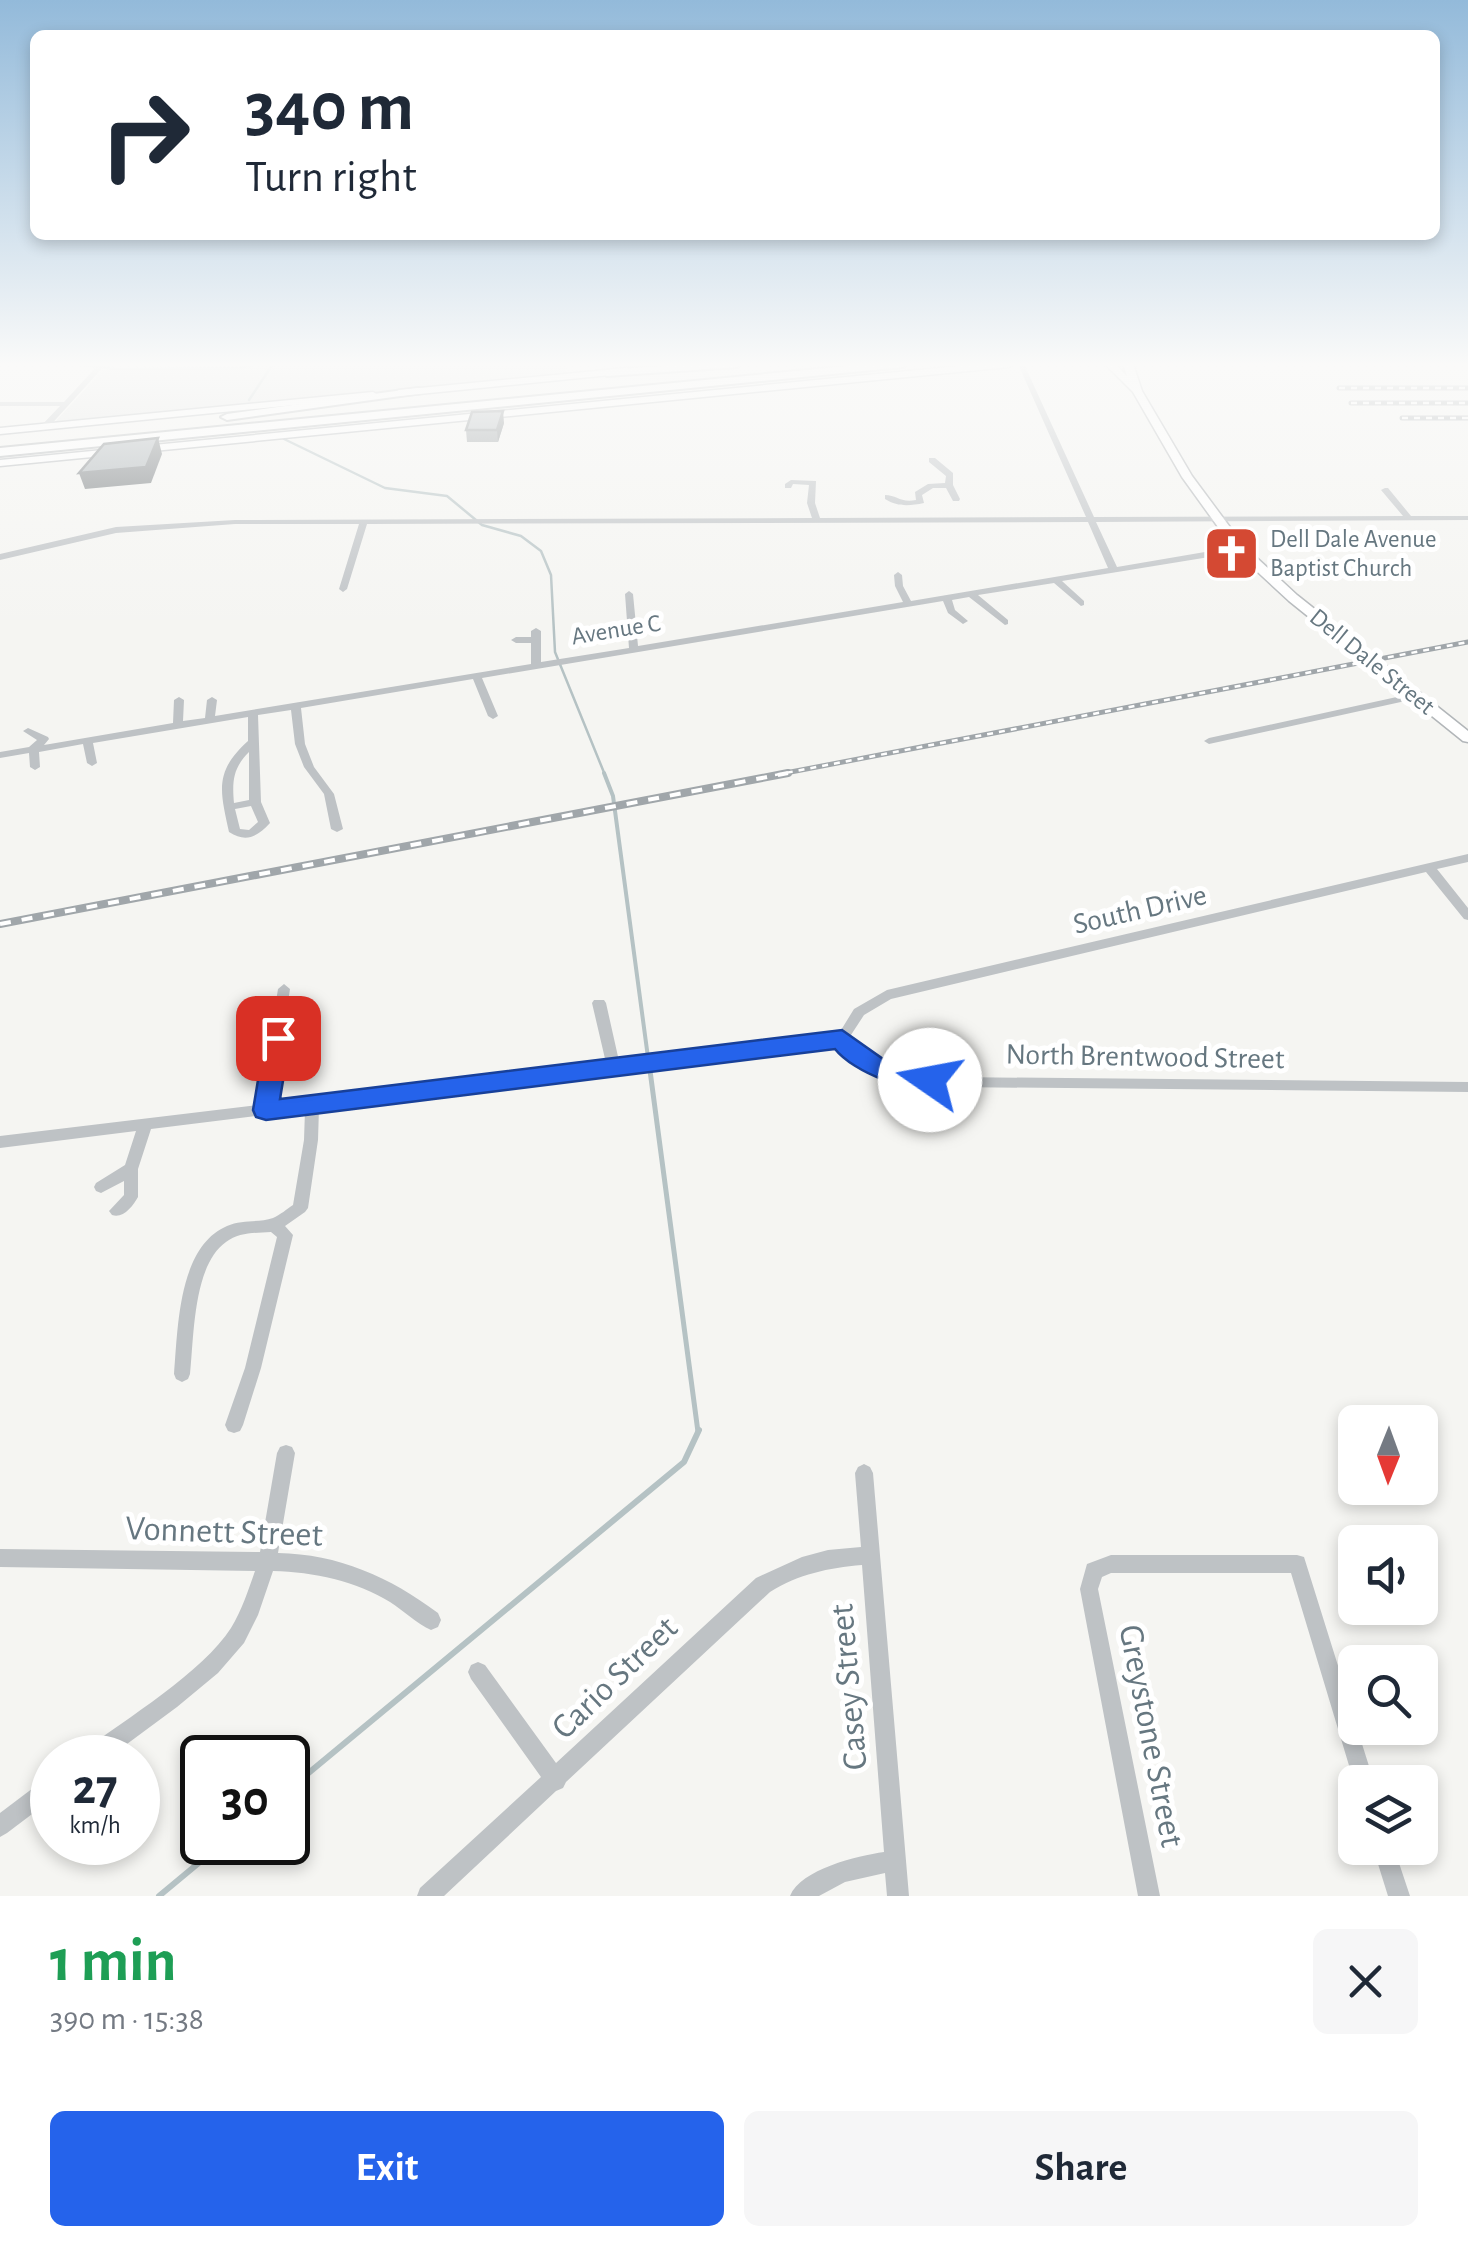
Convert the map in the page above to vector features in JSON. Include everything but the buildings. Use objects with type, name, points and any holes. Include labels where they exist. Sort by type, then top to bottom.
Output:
[{"type":"highway","points":[[0,457],[44,452]]},
{"type":"highway","points":[[0,457],[77,452]]},
{"type":"main road","name":"Dell Dale Street","points":[[1172,452],[1240,549],[1293,598],[1468,738]]},
{"type":"street","points":[[1060,452],[1114,571]]},
{"type":"street","points":[[932,460],[950,474],[949,486],[956,498]]},
{"type":"street","points":[[788,486],[791,482],[813,482],[811,502],[817,520]]},
{"type":"street","points":[[888,498],[897,504],[908,504],[921,500],[918,494],[931,486],[949,486]]},
{"type":"street","points":[[1385,490],[1409,518]]},
{"type":"street","points":[[908,504],[910,520]]},
{"type":"street","points":[[926,509],[939,519]]},
{"type":"street","points":[[0,557],[88,535],[144,527],[364,521],[1468,518]]},
{"type":"street","points":[[343,589],[364,521]]},
{"type":"street","name":"Avenue C","points":[[0,755],[1240,549]]},
{"type":"street","points":[[898,574],[899,586],[909,604]]},
{"type":"street","points":[[1056,580],[1081,603]]},
{"type":"street","points":[[628,594],[634,650]]},
{"type":"street","points":[[971,594],[1005,622]]},
{"type":"street","points":[[947,598],[951,611],[963,621]]},
{"type":"street","points":[[516,640],[536,636],[536,666]]},
{"type":"street","points":[[476,675],[493,716]]},
{"type":"street","points":[[1209,741],[1280,722],[1415,696]]},
{"type":"street","points":[[178,700],[178,725]]},
{"type":"street","points":[[210,720],[212,700]]},
{"type":"street","points":[[296,706],[300,744],[309,767],[329,794],[338,829]]},
{"type":"street","points":[[254,713],[255,802],[264,824],[252,834],[235,832],[226,776],[230,762],[254,742]]},
{"type":"street","points":[[28,731],[44,739],[34,749],[35,767]]},
{"type":"street","points":[[87,740],[92,763]]},
{"type":"street","points":[[228,807],[255,802]]},
{"type":"street","name":"South Drive","points":[[842,1039],[859,1012],[887,995],[1468,858]]},
{"type":"street","points":[[1430,867],[1468,916]]},
{"type":"street","points":[[266,1110],[284,989]]},
{"type":"street","points":[[599,1003],[614,1068]]},
{"type":"street","points":[[0,1142],[842,1039]]},
{"type":"street","name":"North Brentwood Street","points":[[842,1039],[850,1051],[879,1069],[906,1078],[952,1082],[1468,1087]]},
{"type":"street","points":[[182,1374],[194,1281],[214,1240],[232,1230],[274,1225],[300,1208],[311,1140],[312,1104]]},
{"type":"street","points":[[117,1212],[130,1197],[131,1169],[145,1124]]},
{"type":"street","points":[[101,1186],[131,1169]]},
{"type":"street","points":[[234,1425],[285,1235],[274,1225]]},
{"type":"street","points":[[120,1735],[214,1663],[237,1638],[268,1562],[286,1452]]},
{"type":"street","name":"Casey Street","points":[[864,1473],[898,1896]]},
{"type":"street","name":"Cario Street","points":[[428,1896],[763,1586],[795,1566],[824,1558],[871,1555]]},
{"type":"street","name":"Vonnett Street","points":[[0,1558],[268,1562],[356,1573],[402,1597],[431,1620]]},
{"type":"street","name":"Greystone Street","points":[[1150,1896],[1089,1589],[1094,1570],[1111,1564],[1297,1564],[1359,1765]]},
{"type":"street","points":[[478,1672],[556,1780]]},
{"type":"street","points":[[0,1826],[30,1803]]},
{"type":"street","points":[[801,1896],[823,1878],[858,1865],[895,1861]]},
{"type":"street","points":[[1389,1865],[1399,1896]]},
{"type":"waterway","points":[[312,452],[385,488],[447,496],[482,525],[521,536],[541,551],[551,575],[555,652],[605,775]]},
{"type":"waterway","points":[[604,773],[613,796],[649,1065]]},
{"type":"waterway","points":[[649,1063],[698,1432]]},
{"type":"waterway","points":[[310,1772],[684,1462],[699,1430]]},
{"type":"waterway","points":[[159,1896],[196,1865]]},
{"type":"railway","points":[[775,775],[1468,642]]},
{"type":"railway","points":[[0,924],[788,773]]},
{"type":"place","name":"Dell Dale Avenue Baptist Church","points":[[1231,553]]},
{"type":"route","points":[[278,1038],[266,1091],[266,1110],[842,1039],[850,1051],[879,1069],[906,1078],[930,1080]]}]
